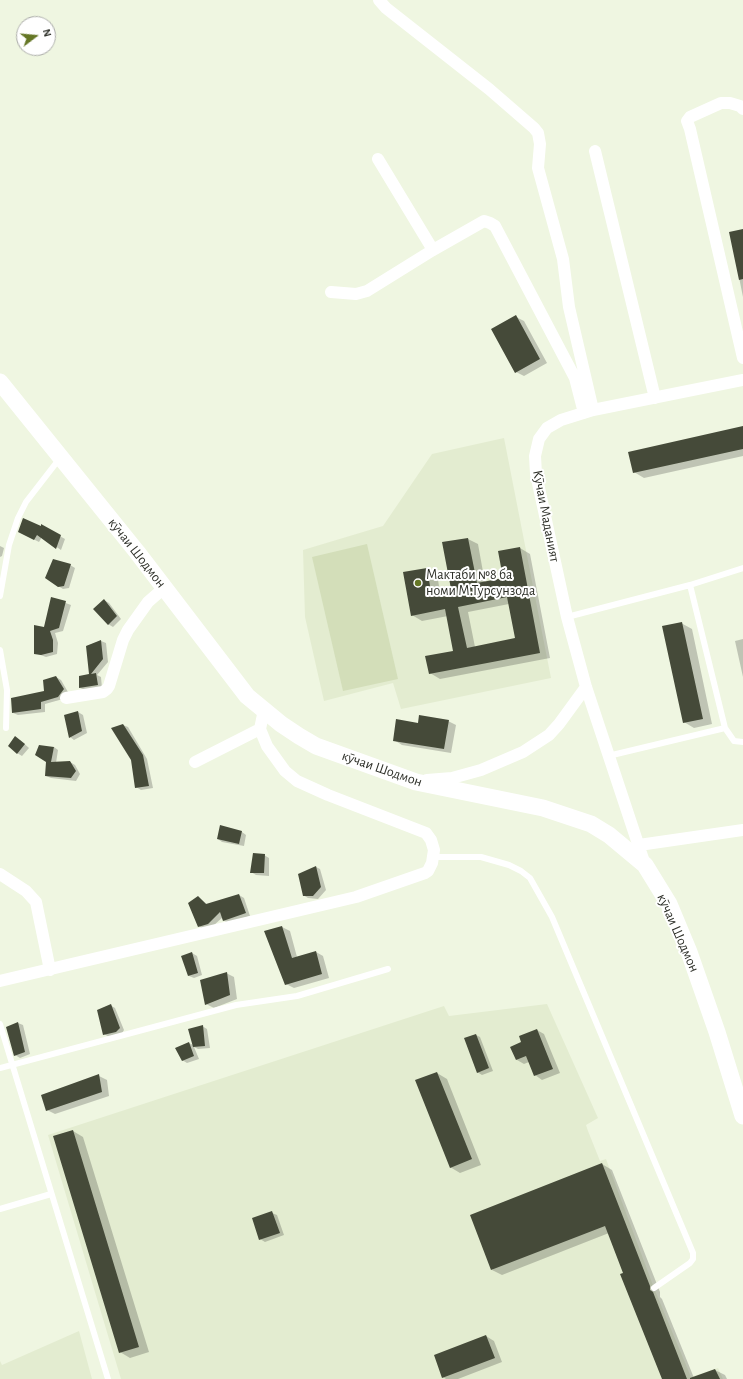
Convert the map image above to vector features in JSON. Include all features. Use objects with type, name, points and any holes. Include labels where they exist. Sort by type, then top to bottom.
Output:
[{"type":"main road","name":"кӯчаи Шодмон","points":[[1,385],[61,457],[247,696],[281,724],[316,746],[416,782],[543,808],[571,816],[591,824],[609,835],[645,865],[669,904],[689,952],[717,1032],[743,1116]]},
{"type":"street","points":[[379,0],[386,8],[489,89],[538,133],[540,144],[538,168],[563,259],[569,307],[588,412]]},
{"type":"street","points":[[743,109],[740,106],[730,103],[721,103],[690,117],[687,121],[743,358]]},
{"type":"street","points":[[595,151],[655,398]]},
{"type":"street","points":[[378,159],[433,250]]},
{"type":"street","points":[[330,292],[356,294],[366,290],[484,221],[490,223],[495,226],[575,378],[588,412]]},
{"type":"street","name":"Кӯчаи Маданият","points":[[645,865],[586,687],[567,617],[536,474],[535,456],[539,439],[547,428],[561,420],[588,412],[743,380]]},
{"type":"street","points":[[66,698],[103,692],[107,688],[123,640],[128,630],[148,602],[164,588]]},
{"type":"street","points":[[416,782],[452,778],[475,771],[523,752],[549,735],[559,724],[586,687]]},
{"type":"street","points":[[0,982],[356,897],[425,873],[430,869],[434,856],[433,845],[426,833],[328,795],[297,781],[285,771],[267,746],[260,729],[264,710]]},
{"type":"street","points":[[195,762],[260,729]]},
{"type":"street","points":[[639,845],[743,830]]},
{"type":"street","points":[[0,874],[26,891],[36,902],[50,970]]},
{"type":"lane","points":[[0,596],[9,544],[18,518],[26,502],[61,457]]},
{"type":"lane","points":[[567,617],[690,585],[743,568]]},
{"type":"lane","points":[[690,585],[725,728],[734,742],[743,742]]},
{"type":"lane","points":[[0,650],[7,690],[6,728]]},
{"type":"lane","points":[[608,756],[725,728]]},
{"type":"lane","points":[[434,856],[481,857],[521,871],[530,878],[552,918],[693,1253],[693,1259],[690,1263],[654,1288]]},
{"type":"lane","points":[[0,1068],[236,1005],[298,996],[388,969]]},
{"type":"lane","points":[[0,1024],[108,1379]]},
{"type":"lane","points":[[0,1209],[51,1194]]},
{"type":"shaded area","name":"Мактаби №8 ба номи М.Турсунзода","points":[[504,438],[551,678],[401,709],[393,683],[324,701],[305,617],[303,550],[383,526],[432,454]]},
{"type":"shaded area","points":[[367,544],[398,679],[343,691],[312,557]]},
{"type":"shaded area","points":[[547,1004],[598,1118],[586,1125],[588,1131],[600,1161],[606,1159],[654,1288],[691,1377],[718,1368],[723,1379],[121,1379],[48,1135],[444,1006],[449,1016]]},
{"type":"shaded area","points":[[79,1331],[92,1379],[0,1379],[0,1361],[2,1365]]},
{"type":"building","points":[[743,229],[743,279],[739,280],[729,232]]},
{"type":"building","points":[[516,315],[540,359],[515,373],[491,329]]},
{"type":"building","points":[[743,426],[743,449],[633,473],[628,452]]},
{"type":"building","points":[[23,518],[41,526],[41,524],[61,535],[56,549],[37,535],[34,540],[18,532]]},
{"type":"building","points":[[468,538],[477,583],[503,578],[498,551],[520,547],[540,653],[429,674],[425,656],[453,651],[445,609],[411,616],[403,572],[427,568],[431,592],[451,589],[442,542]],"holes":[[[507,597],[515,638],[467,648],[458,607]]]},
{"type":"building","points":[[53,559],[71,564],[64,586],[58,587],[45,578]]},
{"type":"building","points":[[51,597],[66,601],[59,628],[50,631],[53,640],[53,652],[41,655],[34,654],[34,625],[44,627]]},
{"type":"building","points":[[104,599],[117,616],[108,625],[93,609]]},
{"type":"building","points":[[682,622],[703,719],[683,723],[662,626]]},
{"type":"building","points":[[101,640],[103,659],[91,674],[96,673],[98,685],[79,688],[79,676],[89,674],[86,646]]},
{"type":"building","points":[[56,676],[64,689],[58,697],[41,702],[41,709],[12,713],[11,698],[44,691],[43,680]]},
{"type":"building","points":[[78,711],[82,731],[69,738],[64,715]]},
{"type":"building","points":[[419,715],[449,720],[444,749],[393,741],[396,719],[418,723]]},
{"type":"building","points":[[123,724],[143,755],[149,786],[135,788],[131,760],[111,728]]},
{"type":"building","points":[[15,736],[25,744],[17,754],[8,746]]},
{"type":"building","points":[[39,745],[54,747],[51,762],[70,761],[76,771],[71,778],[45,776],[46,762],[35,755]]},
{"type":"building","points":[[220,825],[242,831],[239,844],[217,839]]},
{"type":"building","points":[[253,853],[265,854],[264,873],[250,873]]},
{"type":"building","points":[[316,866],[321,887],[313,896],[303,896],[298,874]]},
{"type":"building","points":[[239,894],[246,913],[223,921],[220,912],[208,924],[198,927],[188,903],[198,896],[206,904]]},
{"type":"building","points":[[282,926],[292,958],[316,951],[322,974],[285,985],[264,931]]},
{"type":"building","points":[[192,952],[198,973],[188,976],[181,956]]},
{"type":"building","points":[[227,972],[230,995],[205,1005],[200,980]]},
{"type":"building","points":[[111,1004],[120,1028],[116,1032],[103,1035],[97,1010]]},
{"type":"building","points":[[18,1022],[25,1052],[14,1056],[6,1027]]},
{"type":"building","points":[[203,1025],[205,1046],[193,1047],[188,1029]]},
{"type":"building","points":[[537,1029],[553,1069],[534,1076],[526,1056],[516,1060],[510,1047],[521,1042],[519,1036]]},
{"type":"building","points":[[476,1034],[489,1068],[477,1073],[464,1038]]},
{"type":"building","points":[[189,1042],[194,1056],[182,1061],[175,1048]]},
{"type":"building","points":[[437,1072],[472,1159],[450,1168],[415,1080]]},
{"type":"building","points":[[99,1074],[102,1092],[46,1111],[41,1095]]},
{"type":"building","points":[[73,1130],[139,1347],[119,1353],[53,1136]]},
{"type":"building","points":[[602,1163],[650,1286],[650,1290],[653,1292],[687,1379],[662,1379],[620,1274],[623,1273],[605,1226],[491,1270],[470,1215]]},
{"type":"building","points":[[272,1211],[280,1233],[259,1240],[252,1218]]},
{"type":"building","points":[[486,1335],[495,1358],[442,1378],[434,1355]]},
{"type":"building","points":[[715,1369],[720,1379],[690,1379],[690,1378]]},
{"type":"place","name":"Мактаби №8 ба номи М.Турсунзода","points":[[418,583]]}]
